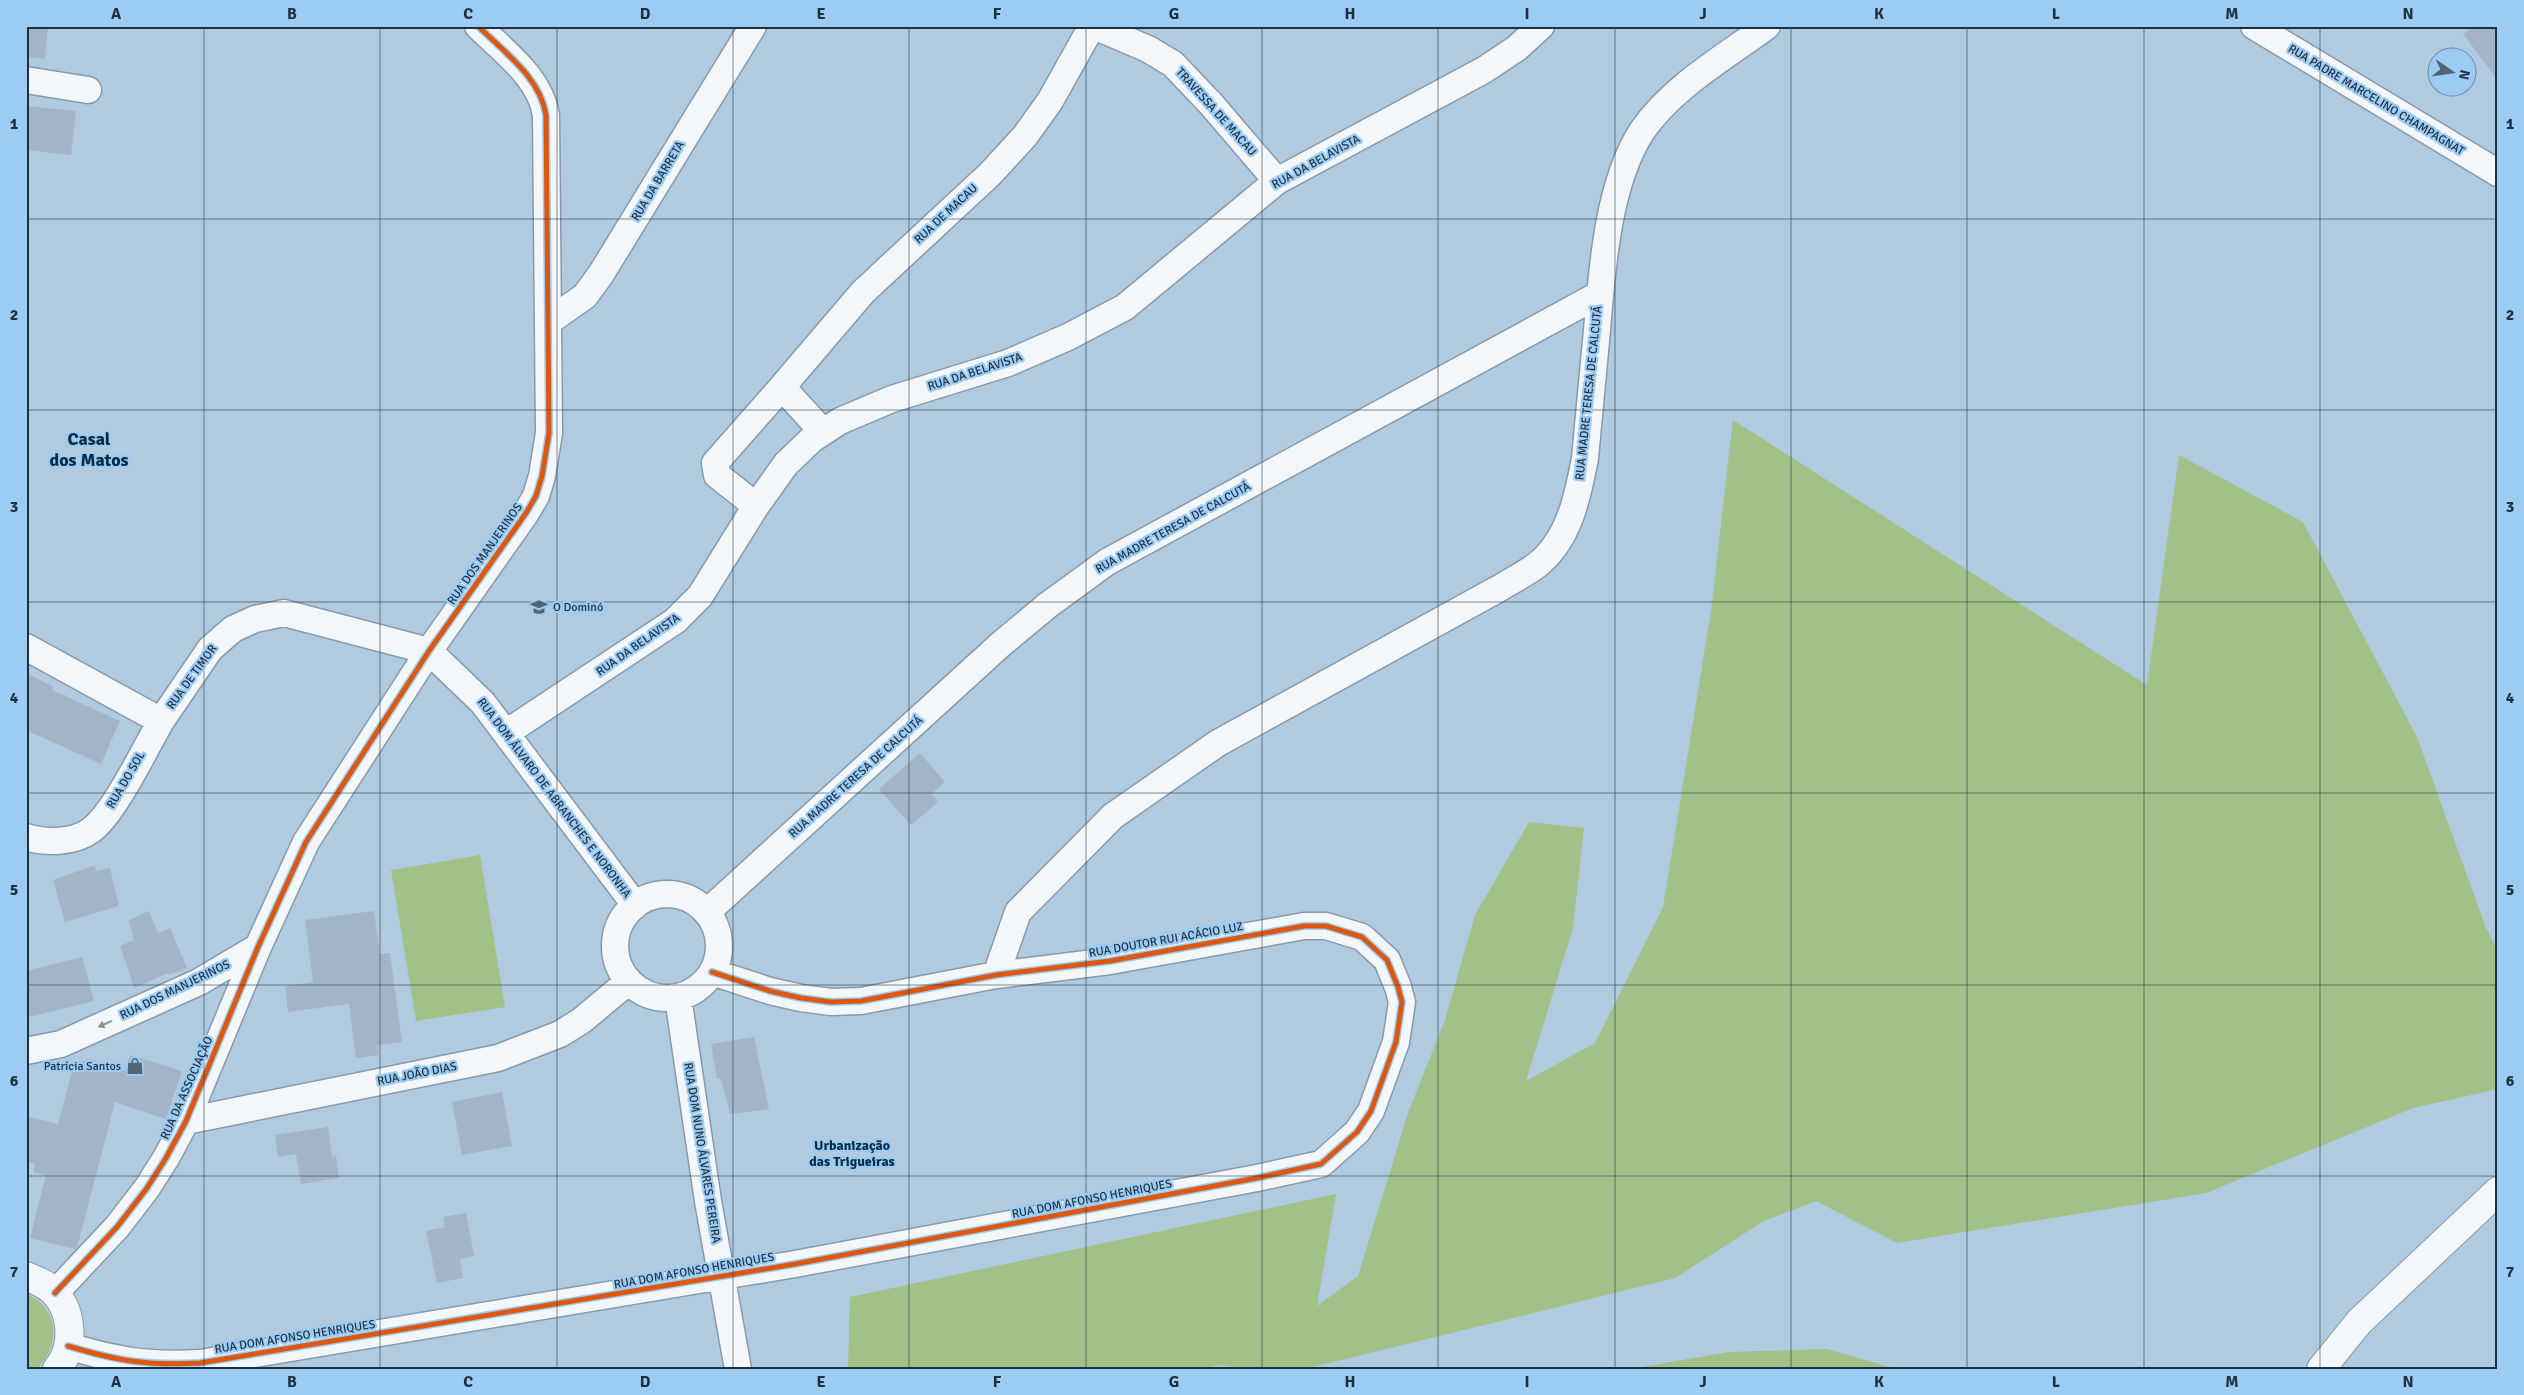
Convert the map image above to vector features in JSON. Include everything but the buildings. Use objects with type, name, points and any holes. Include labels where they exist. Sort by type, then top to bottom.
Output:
[{"type":"main road","points":[[2321,1369],[2359,1322],[2498,1191]]},
{"type":"main road","points":[[26,1276],[41,1282],[55,1293],[65,1309],[70,1327],[62,1358]]},
{"type":"street","name":"RUA DOS MANJERINOS","points":[[26,1051],[61,1044],[199,982],[258,947],[306,842],[429,651],[514,532],[536,496],[546,460],[549,433],[548,141],[544,104],[533,81],[478,26]]},
{"type":"street","name":"RUA DA BARRETA","points":[[548,322],[585,296],[602,274],[753,26]]},
{"type":"street","name":"TRAVESSA DE MACAU","points":[[1093,26],[1148,48],[1173,64],[1212,104],[1277,181]]},
{"type":"street","name":"RUA DE MACAU","points":[[756,506],[717,475],[715,463],[863,292],[990,174],[1024,136],[1050,101],[1093,26]]},
{"type":"street","name":"RUA DA BELAVISTA","points":[[506,733],[675,621],[700,596],[756,506],[786,464],[823,432],[840,421],[892,399],[1008,364],[1068,337],[1125,307],[1277,181],[1484,70],[1517,48],[1541,26]]},
{"type":"street","name":"RUA MADRE TERESA DE CALCUTÁ","points":[[996,975],[1018,912],[1113,816],[1218,744],[1498,589],[1538,564],[1558,540],[1568,521],[1579,487],[1585,458],[1600,294],[1611,215],[1625,169],[1642,132],[1663,107],[1686,87],[1767,26]]},
{"type":"street","name":"RUA PADRE MARCELINO CHAMPAGNAT","points":[[2254,26],[2496,166]]},
{"type":"street","points":[[26,80],[88,90]]},
{"type":"street","name":"RUA MADRE TERESA DE CALCUTÁ","points":[[707,912],[1000,645],[1107,562],[1600,294]]},
{"type":"street","points":[[782,387],[823,432]]},
{"type":"street","name":"RUA DE TIMOR","points":[[26,647],[161,721],[210,649],[233,629],[255,619],[284,613],[429,651]]},
{"type":"street","name":"RUA DOM ÁLVARO DE ABRANCHES E NORONHA","points":[[429,651],[483,703],[635,905]]},
{"type":"street","name":"RUA DO SOL","points":[[26,838],[35,840],[63,840],[78,837],[91,831],[108,812],[161,721]]},
{"type":"street","points":[[664,893],[681,895],[695,902],[707,912],[716,926],[719,941],[718,957],[712,972],[703,983],[691,992],[678,997],[660,998],[643,992],[628,981],[619,967],[615,950],[616,933],[623,917],[635,905],[649,897],[664,893]]},
{"type":"street","name":"RUA DOUTOR RUI ACÁCIO LUZ","points":[[712,972],[770,991],[831,1002],[862,1001],[996,975],[1110,961],[1304,926],[1326,926],[1362,937],[1387,960],[1398,987],[1402,1002],[1396,1042],[1371,1111],[1357,1132],[1321,1164]]},
{"type":"street","name":"RUA DA ASSOCIAÇÃO","points":[[55,1293],[117,1227],[147,1188],[186,1122],[258,947]]},
{"type":"street","name":"RUA JOÃO DIAS","points":[[186,1122],[498,1058],[560,1034],[580,1021],[628,981]]},
{"type":"street","name":"RUA DOM NUNO ÁLVARES PEREIRA","points":[[678,997],[721,1276],[738,1369]]},
{"type":"street","name":"RUA DOM AFONSO HENRIQUES","points":[[62,1358],[168,1365],[200,1363],[721,1276],[1248,1180],[1321,1164]]},
{"type":"green space","points":[[1733,420],[2147,685],[2179,455],[2303,522],[2417,737],[2486,928],[2498,950],[2498,1089],[2413,1108],[2206,1193],[1897,1243],[1816,1201],[1764,1221],[1675,1278],[1305,1369],[1248,1369],[1219,1365],[1204,1369],[848,1369],[850,1297],[1336,1194],[1317,1306],[1358,1276],[1408,1113],[1445,1020],[1475,915],[1529,822],[1584,828],[1573,928],[1526,1081],[1595,1043],[1663,907],[1711,611]]},
{"type":"green space","points":[[480,855],[505,1007],[416,1021],[391,870]]},
{"type":"green space","points":[[26,1294],[37,1300],[45,1308],[53,1328],[53,1339],[50,1349],[45,1360],[37,1369],[26,1369]]},
{"type":"green space","points":[[1827,1349],[1896,1369],[1630,1369],[1729,1352]]},
{"type":"cycle path","points":[[55,1293],[117,1227],[147,1188],[166,1158],[186,1121],[258,947],[306,842],[429,651],[536,496],[542,476],[549,433],[546,115],[542,101],[529,77],[478,26]]},
{"type":"cycle path","points":[[68,1346],[133,1361],[164,1364],[200,1363],[795,1264],[1257,1178],[1321,1164],[1357,1132],[1371,1111],[1396,1042],[1402,1002],[1387,960],[1362,937],[1326,926],[1304,926],[1110,961],[996,975],[861,1001],[831,1002],[801,998],[770,991],[712,972]]},
{"type":"place","name":"O Dominó","points":[[539,607]]},
{"type":"place","name":"Patrícia Santos","points":[[135,1066]]},
{"type":"district","name":"Casal dos Matos","points":[[89,449]]},
{"type":"district","name":"Urbanização das Trigueiras","points":[[852,1154]]}]
